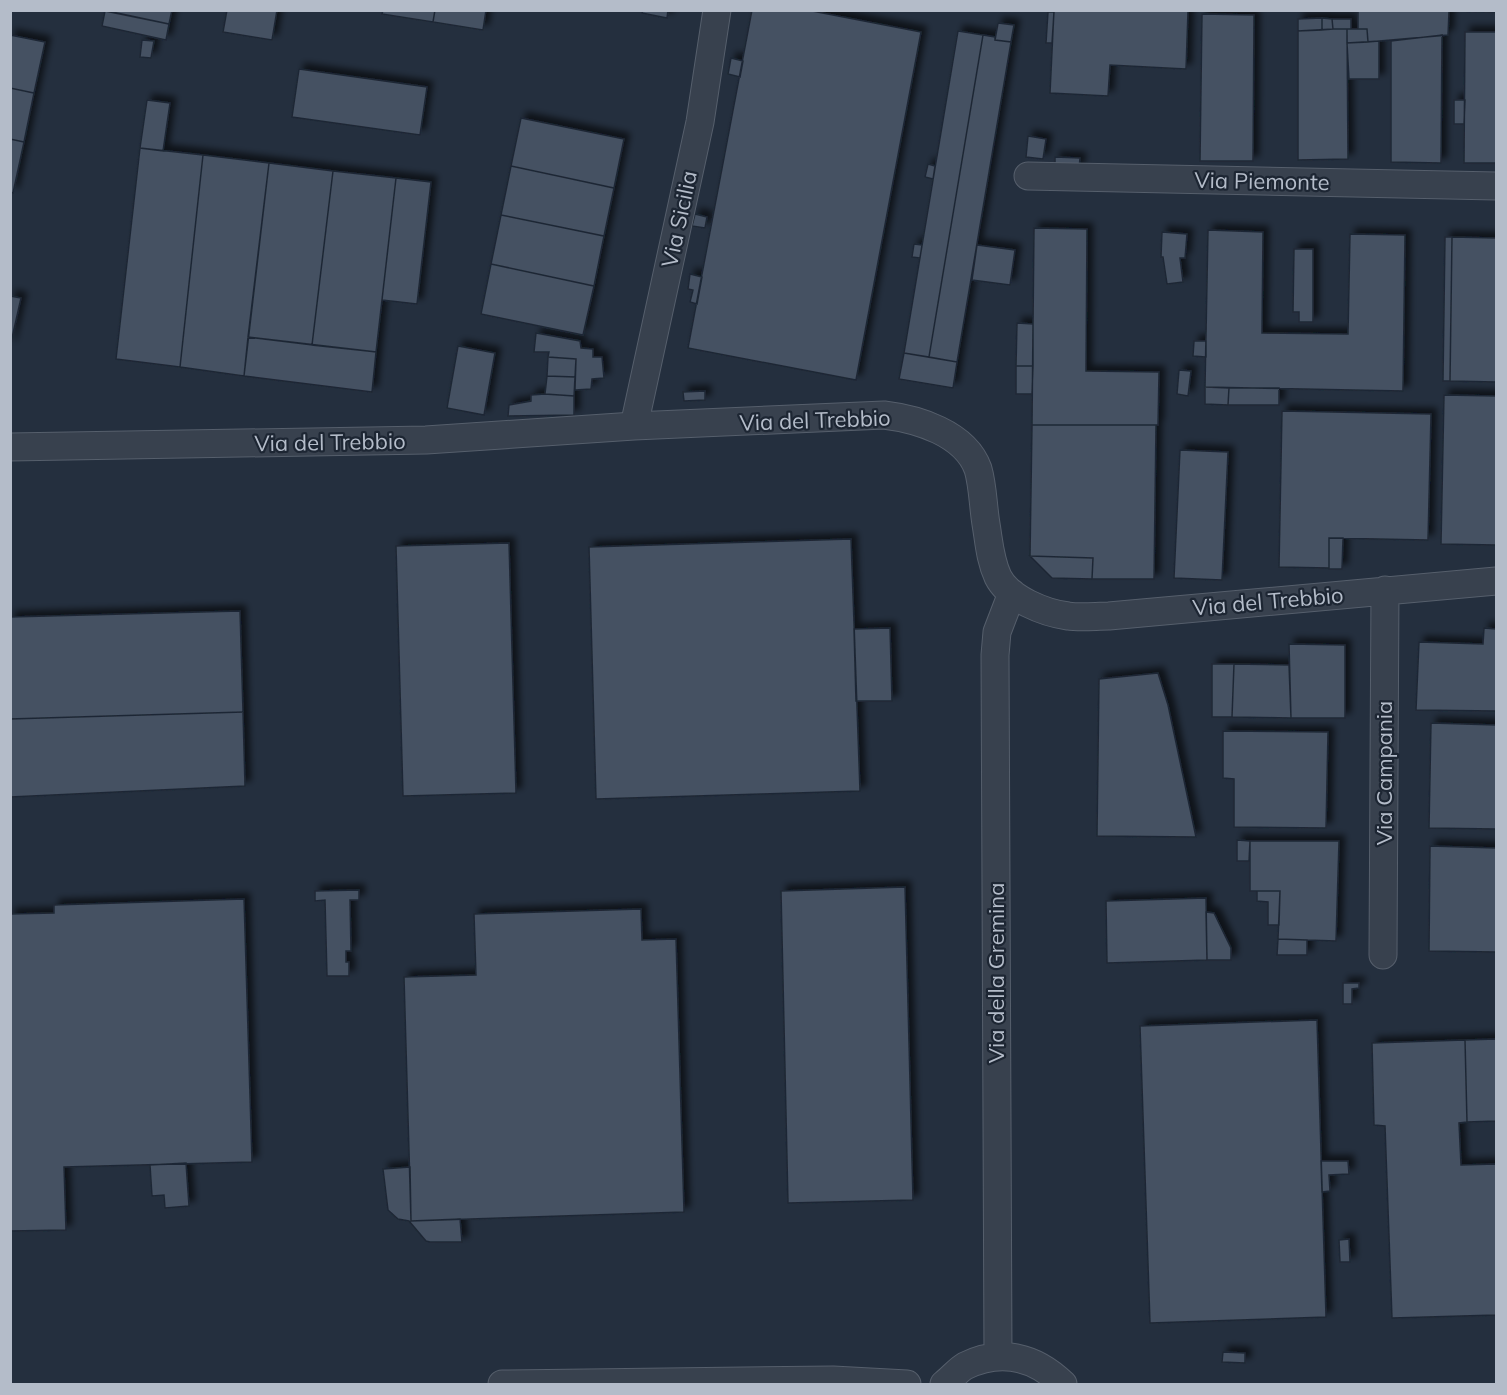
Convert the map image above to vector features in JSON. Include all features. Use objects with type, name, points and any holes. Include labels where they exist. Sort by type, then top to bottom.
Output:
[{"type":"street","name":"Via Sicilia","points":[[634,426],[700,122],[717,10]]},
{"type":"street","name":"Via Piemonte","points":[[1028,176],[1497,186]]},
{"type":"street","name":"Via del Trebbio","points":[[10,447],[426,440],[634,426],[884,415],[932,426],[968,452],[978,469],[993,563],[1000,580],[1012,593],[1038,608],[1067,616],[1109,616],[1497,581]]},
{"type":"street","name":"Via Campania","points":[[1383,955],[1385,590]]},
{"type":"street","name":"Via della Gremina","points":[[998,1356],[995,655],[997,632],[1012,593]]},
{"type":"street","points":[[944,1384],[964,1366],[998,1356],[1024,1358],[1048,1370],[1063,1384]]},
{"type":"street","points":[[502,1384],[664,1384],[833,1380],[907,1384]]},
{"type":"building","points":[[103,10],[172,10],[169,24]]},
{"type":"building","points":[[227,10],[277,10],[272,40],[223,32]]},
{"type":"building","points":[[383,10],[435,10],[433,22],[382,14]]},
{"type":"building","points":[[435,10],[486,10],[483,30],[433,22]]},
{"type":"building","points":[[643,10],[668,10],[667,18],[642,13]]},
{"type":"building","points":[[752,10],[807,10],[921,32],[856,380],[688,348]]},
{"type":"building","points":[[1054,10],[1188,11],[1186,69],[1110,65],[1108,96],[1050,93]]},
{"type":"building","points":[[1358,10],[1449,11],[1448,35],[1368,42],[1367,29],[1358,29]]},
{"type":"building","points":[[1411,10],[1496,10],[1496,12]]},
{"type":"building","points":[[105,11],[169,24],[166,40],[102,26]]},
{"type":"building","points":[[1048,12],[1054,12],[1052,43],[1046,43]]},
{"type":"building","points":[[1202,14],[1254,15],[1253,161],[1200,161]]},
{"type":"building","points":[[1322,18],[1322,30],[1298,31],[1298,19]]},
{"type":"building","points":[[1322,18],[1332,19],[1333,29],[1322,30]]},
{"type":"building","points":[[1332,19],[1351,19],[1351,29],[1333,29]]},
{"type":"building","points":[[998,23],[1014,25],[1011,42],[995,40]]},
{"type":"building","points":[[1347,29],[1348,159],[1298,160],[1298,31]]},
{"type":"building","points":[[1347,29],[1367,29],[1368,42],[1347,43]]},
{"type":"building","points":[[958,31],[983,35],[929,357],[904,353]]},
{"type":"building","points":[[1465,32],[1496,32],[1496,163],[1464,163]]},
{"type":"building","points":[[10,35],[45,42],[34,93],[10,88]]},
{"type":"building","points":[[983,35],[995,37],[995,40],[1011,42],[957,362],[929,357]]},
{"type":"building","points":[[1442,35],[1441,163],[1391,162],[1391,41]]},
{"type":"building","points":[[142,40],[154,41],[151,58],[140,57]]},
{"type":"building","points":[[1379,41],[1379,79],[1349,79],[1347,43]]},
{"type":"building","points":[[731,58],[743,61],[740,77],[728,74]]},
{"type":"building","points":[[299,69],[427,87],[420,135],[292,117]]},
{"type":"building","points":[[10,88],[34,93],[24,142],[10,139]]},
{"type":"building","points":[[147,100],[170,103],[163,151],[140,148]]},
{"type":"building","points":[[1454,100],[1465,100],[1464,124],[1454,124]]},
{"type":"building","points":[[521,118],[624,139],[614,188],[511,166]]},
{"type":"building","points":[[1028,136],[1046,139],[1043,159],[1026,157]]},
{"type":"building","points":[[10,139],[24,142],[13,193],[10,192]]},
{"type":"building","points":[[140,148],[203,155],[180,367],[116,359]]},
{"type":"building","points":[[203,155],[269,163],[244,376],[180,367]]},
{"type":"building","points":[[1055,157],[1080,158],[1079,169],[1055,168]]},
{"type":"building","points":[[269,163],[333,171],[312,345],[248,337]]},
{"type":"building","points":[[928,164],[935,166],[933,179],[925,177]]},
{"type":"building","points":[[511,166],[614,188],[604,236],[501,215]]},
{"type":"building","points":[[333,171],[396,178],[376,352],[312,345]]},
{"type":"building","points":[[396,178],[431,182],[417,304],[382,300]]},
{"type":"building","points":[[695,214],[707,217],[705,228],[692,226]]},
{"type":"building","points":[[501,215],[604,236],[594,286],[491,264]]},
{"type":"building","points":[[1034,228],[1087,229],[1086,371],[1159,372],[1158,425],[1032,425]]},
{"type":"building","points":[[1208,230],[1263,232],[1262,333],[1348,334],[1350,234],[1405,235],[1403,391],[1205,387]]},
{"type":"building","points":[[1162,232],[1187,234],[1185,258],[1180,258],[1183,282],[1167,284],[1163,257],[1161,257]]},
{"type":"building","points":[[1445,237],[1452,237],[1450,381],[1443,381]]},
{"type":"building","points":[[1452,237],[1496,238],[1496,382],[1450,381]]},
{"type":"building","points":[[914,244],[922,245],[920,258],[912,257]]},
{"type":"building","points":[[977,245],[1015,250],[1010,285],[972,280]]},
{"type":"building","points":[[1294,249],[1313,249],[1313,322],[1299,322],[1299,312],[1293,312]]},
{"type":"building","points":[[491,264],[594,286],[583,335],[481,314]]},
{"type":"building","points":[[690,274],[702,277],[697,304],[690,302],[693,290],[688,289]]},
{"type":"building","points":[[10,296],[21,298],[10,347]]},
{"type":"building","points":[[1017,323],[1033,324],[1033,366],[1016,366]]},
{"type":"building","points":[[536,333],[580,341],[581,348],[593,349],[593,357],[602,357],[604,378],[592,379],[591,389],[575,390],[576,359],[548,357],[549,352],[534,352]]},
{"type":"building","points":[[248,337],[376,352],[372,392],[244,376]]},
{"type":"building","points":[[1194,341],[1206,341],[1206,357],[1193,356]]},
{"type":"building","points":[[458,346],[495,353],[484,415],[447,408]]},
{"type":"building","points":[[904,353],[957,362],[953,388],[899,379]]},
{"type":"building","points":[[548,357],[576,359],[575,377],[547,376]]},
{"type":"building","points":[[1016,366],[1033,366],[1032,394],[1016,394]]},
{"type":"building","points":[[1179,370],[1191,371],[1188,396],[1177,394]]},
{"type":"building","points":[[547,376],[575,377],[574,396],[545,394]]},
{"type":"building","points":[[1205,387],[1229,388],[1228,405],[1205,404]]},
{"type":"building","points":[[1229,388],[1279,388],[1279,405],[1228,405]]},
{"type":"building","points":[[705,391],[705,400],[684,401],[683,392]]},
{"type":"building","points":[[531,395],[574,396],[574,415],[508,416],[509,405],[531,401]]},
{"type":"building","points":[[1444,395],[1496,396],[1496,545],[1441,544]]},
{"type":"building","points":[[1282,411],[1431,414],[1428,540],[1329,538],[1329,568],[1279,567]]},
{"type":"building","points":[[1032,425],[1156,425],[1154,579],[1092,579],[1093,558],[1030,556]]},
{"type":"building","points":[[1180,450],[1228,452],[1222,580],[1174,578]]},
{"type":"building","points":[[1329,538],[1343,538],[1342,569],[1329,569]]},
{"type":"building","points":[[851,539],[860,791],[596,799],[589,547]]},
{"type":"building","points":[[509,543],[516,793],[403,796],[396,546]]},
{"type":"building","points":[[1030,556],[1093,558],[1092,579],[1052,578]]},
{"type":"building","points":[[240,611],[243,712],[10,719],[10,617]]},
{"type":"building","points":[[890,628],[892,701],[856,701],[854,629]]},
{"type":"building","points":[[1484,628],[1496,629],[1496,711],[1416,710],[1419,642],[1483,644]]},
{"type":"building","points":[[1289,644],[1345,645],[1345,718],[1291,718]]},
{"type":"building","points":[[1212,664],[1234,664],[1232,717],[1212,717]]},
{"type":"building","points":[[1234,664],[1289,665],[1291,718],[1232,717]]},
{"type":"building","points":[[1158,673],[1168,705],[1196,837],[1097,836],[1099,679]]},
{"type":"building","points":[[243,712],[245,786],[10,797],[10,719]]},
{"type":"building","points":[[1431,723],[1496,725],[1496,829],[1429,828]]},
{"type":"building","points":[[1223,731],[1328,732],[1326,828],[1234,827],[1234,779],[1223,778]]},
{"type":"building","points":[[1237,840],[1250,841],[1249,861],[1237,861]]},
{"type":"building","points":[[1250,841],[1339,841],[1336,941],[1278,939],[1280,891],[1250,891]]},
{"type":"building","points":[[1430,846],[1496,848],[1496,952],[1429,951]]},
{"type":"building","points":[[905,887],[913,1200],[788,1203],[781,891]]},
{"type":"building","points":[[359,890],[359,900],[350,900],[351,951],[346,951],[349,976],[327,976],[325,900],[315,901],[315,891]]},
{"type":"building","points":[[1257,891],[1280,891],[1279,925],[1268,925],[1268,902],[1257,901]]},
{"type":"building","points":[[1206,898],[1207,960],[1107,963],[1106,901]]},
{"type":"building","points":[[244,899],[252,1162],[64,1167],[66,1230],[10,1231],[10,914],[54,913],[54,905]]},
{"type":"building","points":[[641,909],[642,940],[676,939],[684,1212],[411,1221],[404,977],[476,975],[474,914]]},
{"type":"building","points":[[1206,912],[1214,913],[1231,948],[1231,960],[1207,960]]},
{"type":"building","points":[[1278,939],[1307,940],[1307,955],[1277,955]]},
{"type":"building","points":[[1343,983],[1359,983],[1359,988],[1352,989],[1352,1004],[1343,1004]]},
{"type":"building","points":[[1317,1020],[1326,1317],[1150,1323],[1140,1026]]},
{"type":"building","points":[[1496,1039],[1496,1121],[1467,1122],[1465,1040]]},
{"type":"building","points":[[1465,1040],[1467,1122],[1459,1123],[1461,1165],[1496,1164],[1496,1315],[1392,1318],[1385,1126],[1374,1125],[1372,1043]]},
{"type":"building","points":[[1321,1161],[1348,1161],[1349,1174],[1329,1175],[1330,1191],[1322,1192]]},
{"type":"building","points":[[186,1163],[189,1206],[165,1208],[164,1195],[152,1196],[150,1165]]},
{"type":"building","points":[[410,1167],[411,1221],[460,1219],[462,1242],[426,1241],[409,1221],[398,1219],[388,1210],[383,1169]]},
{"type":"building","points":[[1349,1239],[1350,1262],[1340,1262],[1339,1240]]},
{"type":"building","points":[[1223,1352],[1245,1353],[1245,1363],[1222,1362]]}]
